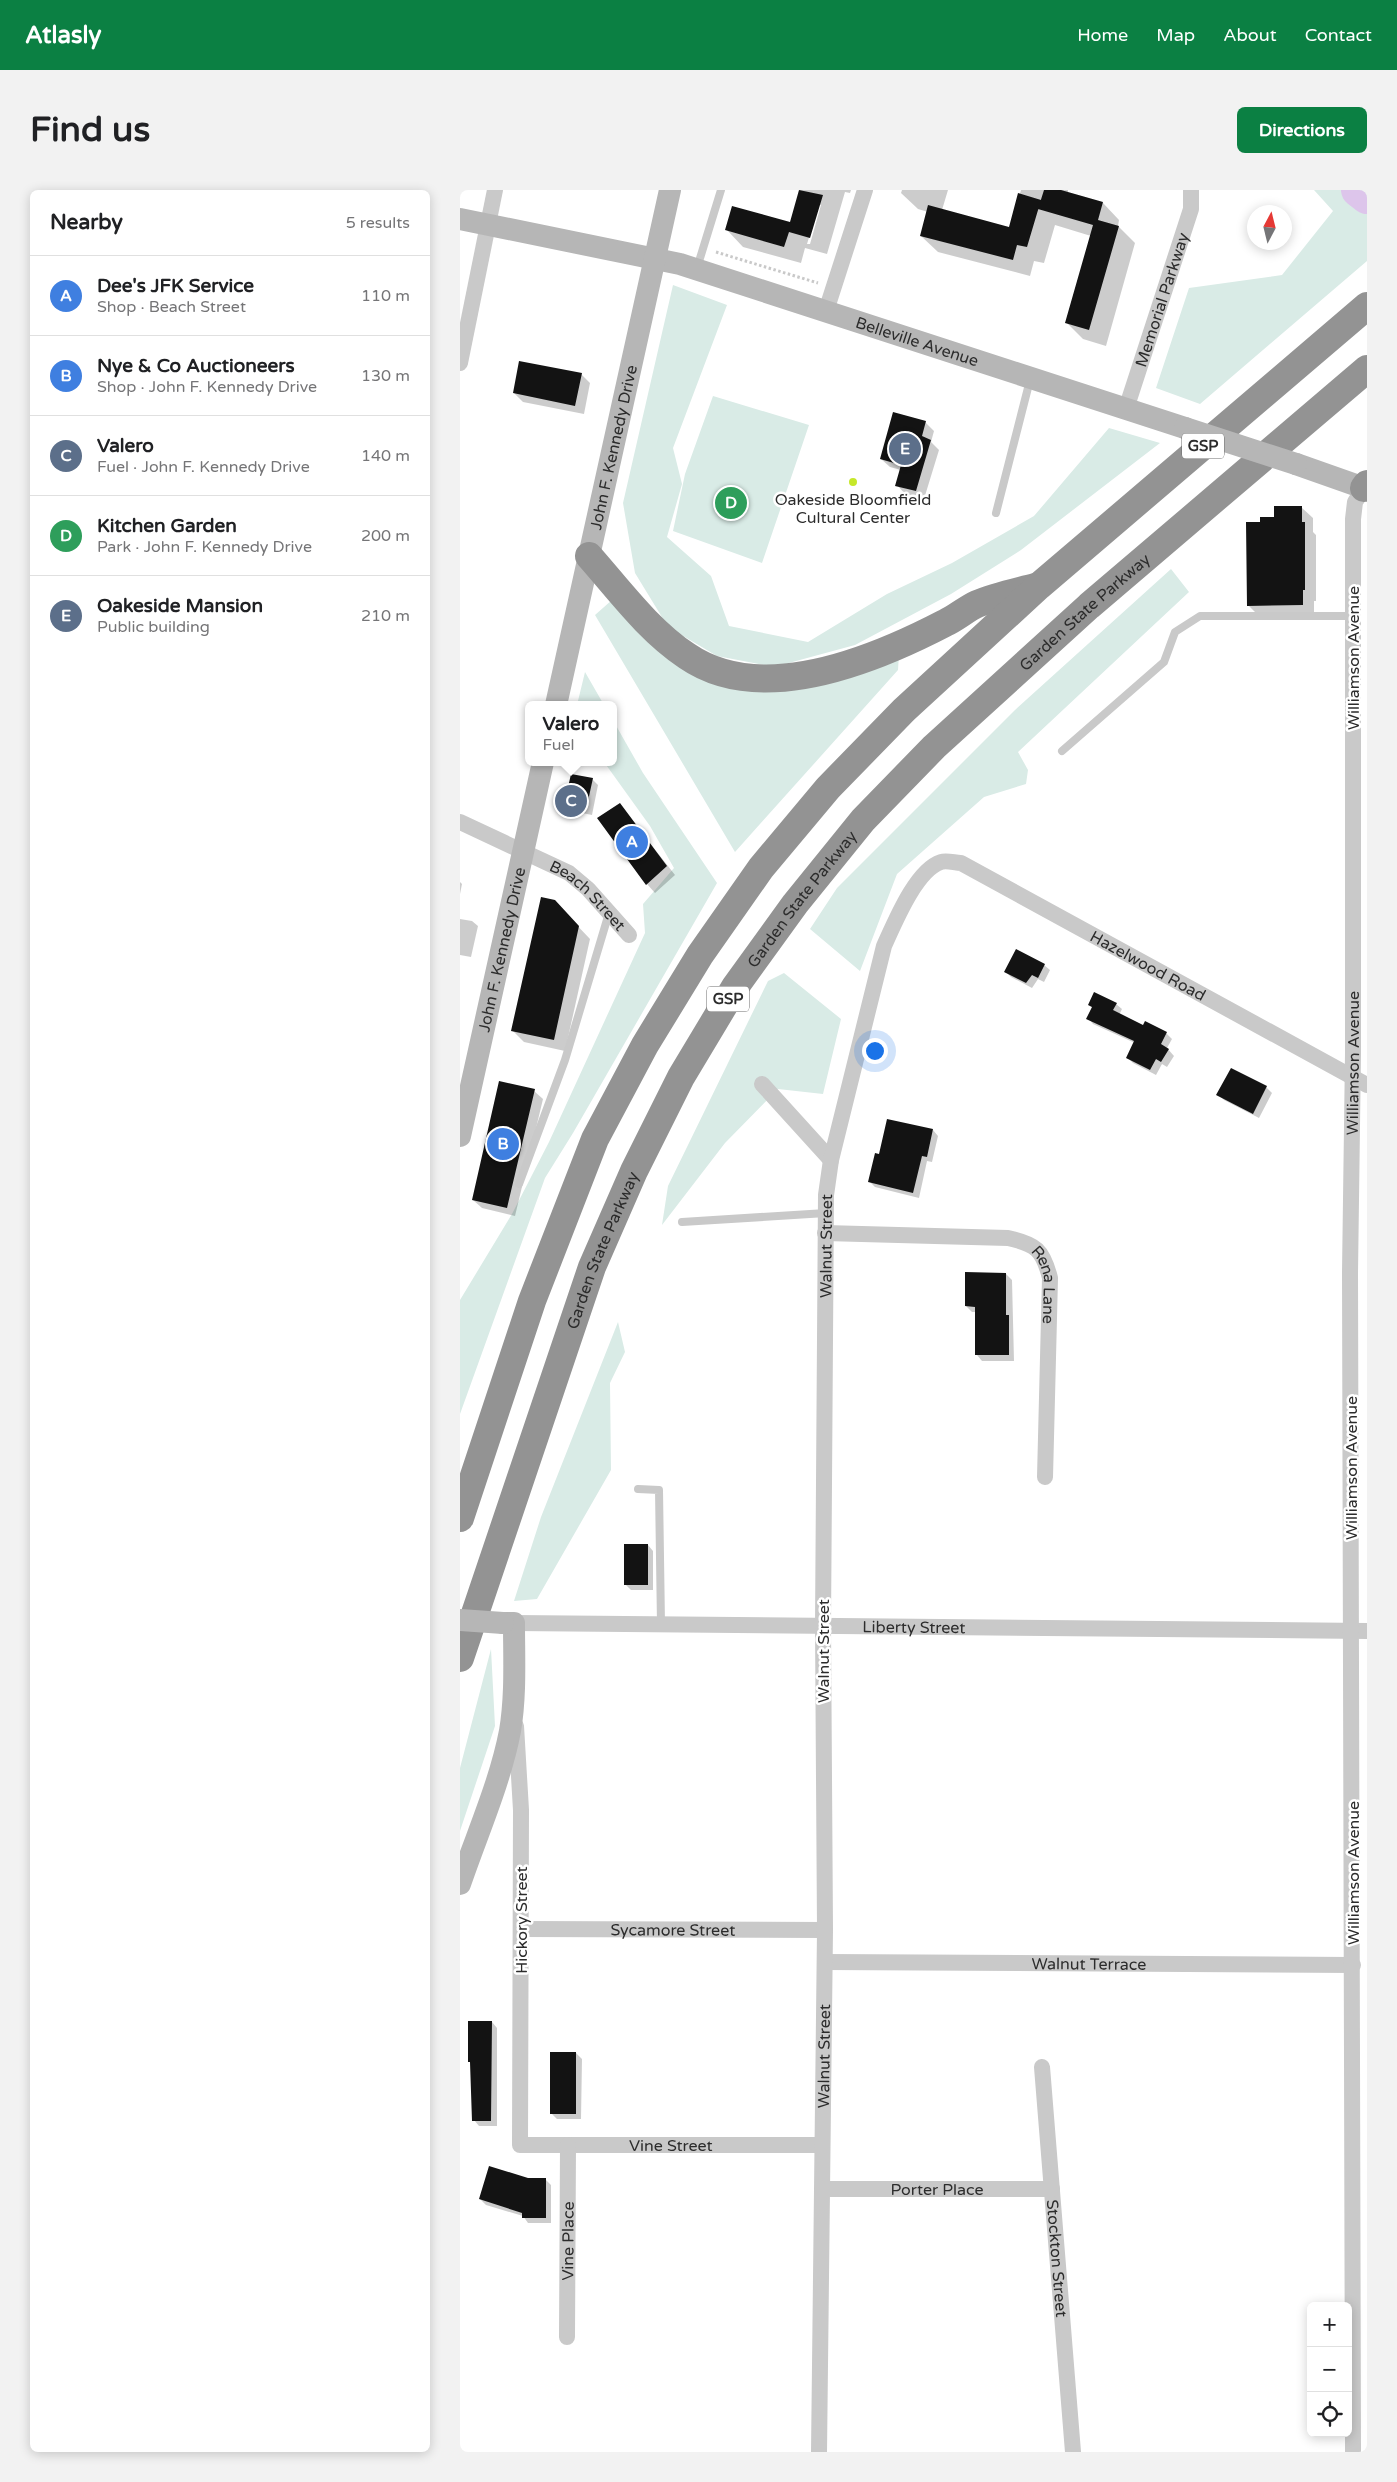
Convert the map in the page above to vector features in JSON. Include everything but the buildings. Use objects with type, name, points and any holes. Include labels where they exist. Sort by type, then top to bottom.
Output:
[{"type":"highway","name":"GSP","points":[[460,1518],[532,1301],[595,1139],[645,1045],[700,955],[761,868],[828,788],[904,710],[1039,586],[1367,306]]},
{"type":"highway","name":"Garden State Parkway","points":[[460,1658],[467,1618],[592,1268],[634,1171],[681,1077],[735,987],[795,904],[862,820],[934,747],[1089,606],[1367,369]]},
{"type":"highway","points":[[589,556],[656,632],[688,657],[720,672],[756,678],[794,677],[847,664],[917,637],[977,604],[1039,586]]},
{"type":"highway","points":[[460,1673],[467,1618]]},
{"type":"main road","name":"John F. Kennedy Drive","points":[[557,701],[670,190]]},
{"type":"main road","name":"Belleville Avenue","points":[[460,219],[654,257],[1366,487]]},
{"type":"main road","name":"John F. Kennedy Drive","points":[[460,1136],[542,766]]},
{"type":"main road","name":"Liberty Street","points":[[467,1618],[509,1623]]},
{"type":"main road","points":[[460,1884],[506,1749],[514,1695],[509,1623]]},
{"type":"street","points":[[460,363],[495,190]]},
{"type":"street","points":[[826,311],[865,190]]},
{"type":"street","name":"Memorial Parkway","points":[[1126,409],[1191,209],[1191,190]]},
{"type":"street","name":"Williamson Avenue","points":[[1353,2452],[1353,1965],[1359,1631],[1350,1273],[1360,1082],[1353,519],[1355,502],[1366,487]]},
{"type":"street","name":"Beach Street","points":[[460,822],[569,873],[588,889],[629,935]]},
{"type":"street","name":"Hazelwood Road","points":[[928,869],[943,861],[961,863],[1360,1082]]},
{"type":"street","name":"Walnut Street","points":[[819,2452],[825,1962],[823,1626],[826,1213],[831,1160],[884,946],[894,923],[928,869]]},
{"type":"street","points":[[762,1084],[831,1160]]},
{"type":"street","name":"Rena Lane","points":[[825,1233],[1008,1238],[1026,1242],[1038,1250],[1046,1262],[1050,1278],[1045,1477]]},
{"type":"street","name":"Liberty Street","points":[[509,1623],[1359,1631]]},
{"type":"street","name":"Hickory Street","points":[[514,1695],[520,1790],[520,2145]]},
{"type":"street","name":"Sycamore Street","points":[[520,1929],[825,1930]]},
{"type":"street","name":"Walnut Terrace","points":[[825,1962],[1353,1965]]},
{"type":"street","name":"Stockton Street","points":[[1042,2067],[1073,2452]]},
{"type":"street","name":"Vine Street","points":[[520,2145],[822,2145]]},
{"type":"street","name":"Vine Place","points":[[567,2337],[568,2145]]},
{"type":"street","name":"Porter Place","points":[[822,2190],[1052,2189]]},
{"type":"lane","points":[[696,270],[721,190]]},
{"type":"lane","points":[[996,513],[1031,378]]},
{"type":"lane","points":[[1062,751],[1164,662],[1175,632],[1200,616],[1353,616]]},
{"type":"lane","points":[[519,1184],[565,1060],[609,913]]},
{"type":"lane","points":[[682,1222],[826,1213]]},
{"type":"lane","points":[[638,1489],[659,1490],[661,1624]]},
{"type":"path","points":[[714,251],[820,284]]},
{"type":"shaded area","points":[[1314,190],[1367,190],[1367,261],[1200,404],[1156,388],[1189,288],[1282,275],[1333,211]]},
{"type":"shaded area","points":[[673,285],[727,305],[673,448],[682,484],[667,537],[711,576],[729,626],[808,642],[887,594],[952,563],[1034,516],[1109,428],[1160,443],[1021,550],[951,594],[855,645],[774,667],[717,656],[668,627],[635,573],[623,503]]},
{"type":"shaded area","points":[[713,396],[809,425],[762,563],[673,531],[685,474]]},
{"type":"shaded area","points":[[1171,569],[1189,592],[1018,752],[1028,770],[1026,784],[984,797],[897,874],[860,971],[810,929],[837,888],[1015,710]]},
{"type":"shaded area","points":[[612,600],[718,682],[899,654],[898,670],[735,852],[595,615]]},
{"type":"shaded area","points":[[585,672],[602,701],[578,701]]},
{"type":"shaded area","points":[[617,727],[643,773],[717,883],[573,1133],[545,1178],[460,1414],[460,1300],[512,1214],[549,1142],[645,933],[643,904],[674,868],[650,826],[607,766],[617,766]]},
{"type":"shaded area","points":[[784,973],[841,1019],[823,1094],[778,1089],[725,1143],[662,1225],[668,1186],[768,981]]},
{"type":"shaded area","points":[[618,1322],[625,1352],[610,1383],[611,1470],[537,1599],[514,1601],[541,1517]]},
{"type":"shaded area","points":[[491,1649],[495,1726],[460,1831],[460,1768]]},
{"type":"waterway","points":[[1358,190],[1367,197]]},
{"type":"place","name":"Oakeside Mansion","points":[[905,449]]},
{"type":"place","name":"Oakeside Bloomfield Cultural Center","points":[[853,482]]},
{"type":"place","name":"Kitchen Garden","points":[[731,503]]},
{"type":"place","name":"Valero","points":[[571,801]]},
{"type":"place","name":"Dee's JFK Service","points":[[632,842]]},
{"type":"place","name":"Nye & Co Auctioneers","points":[[503,1144]]}]
